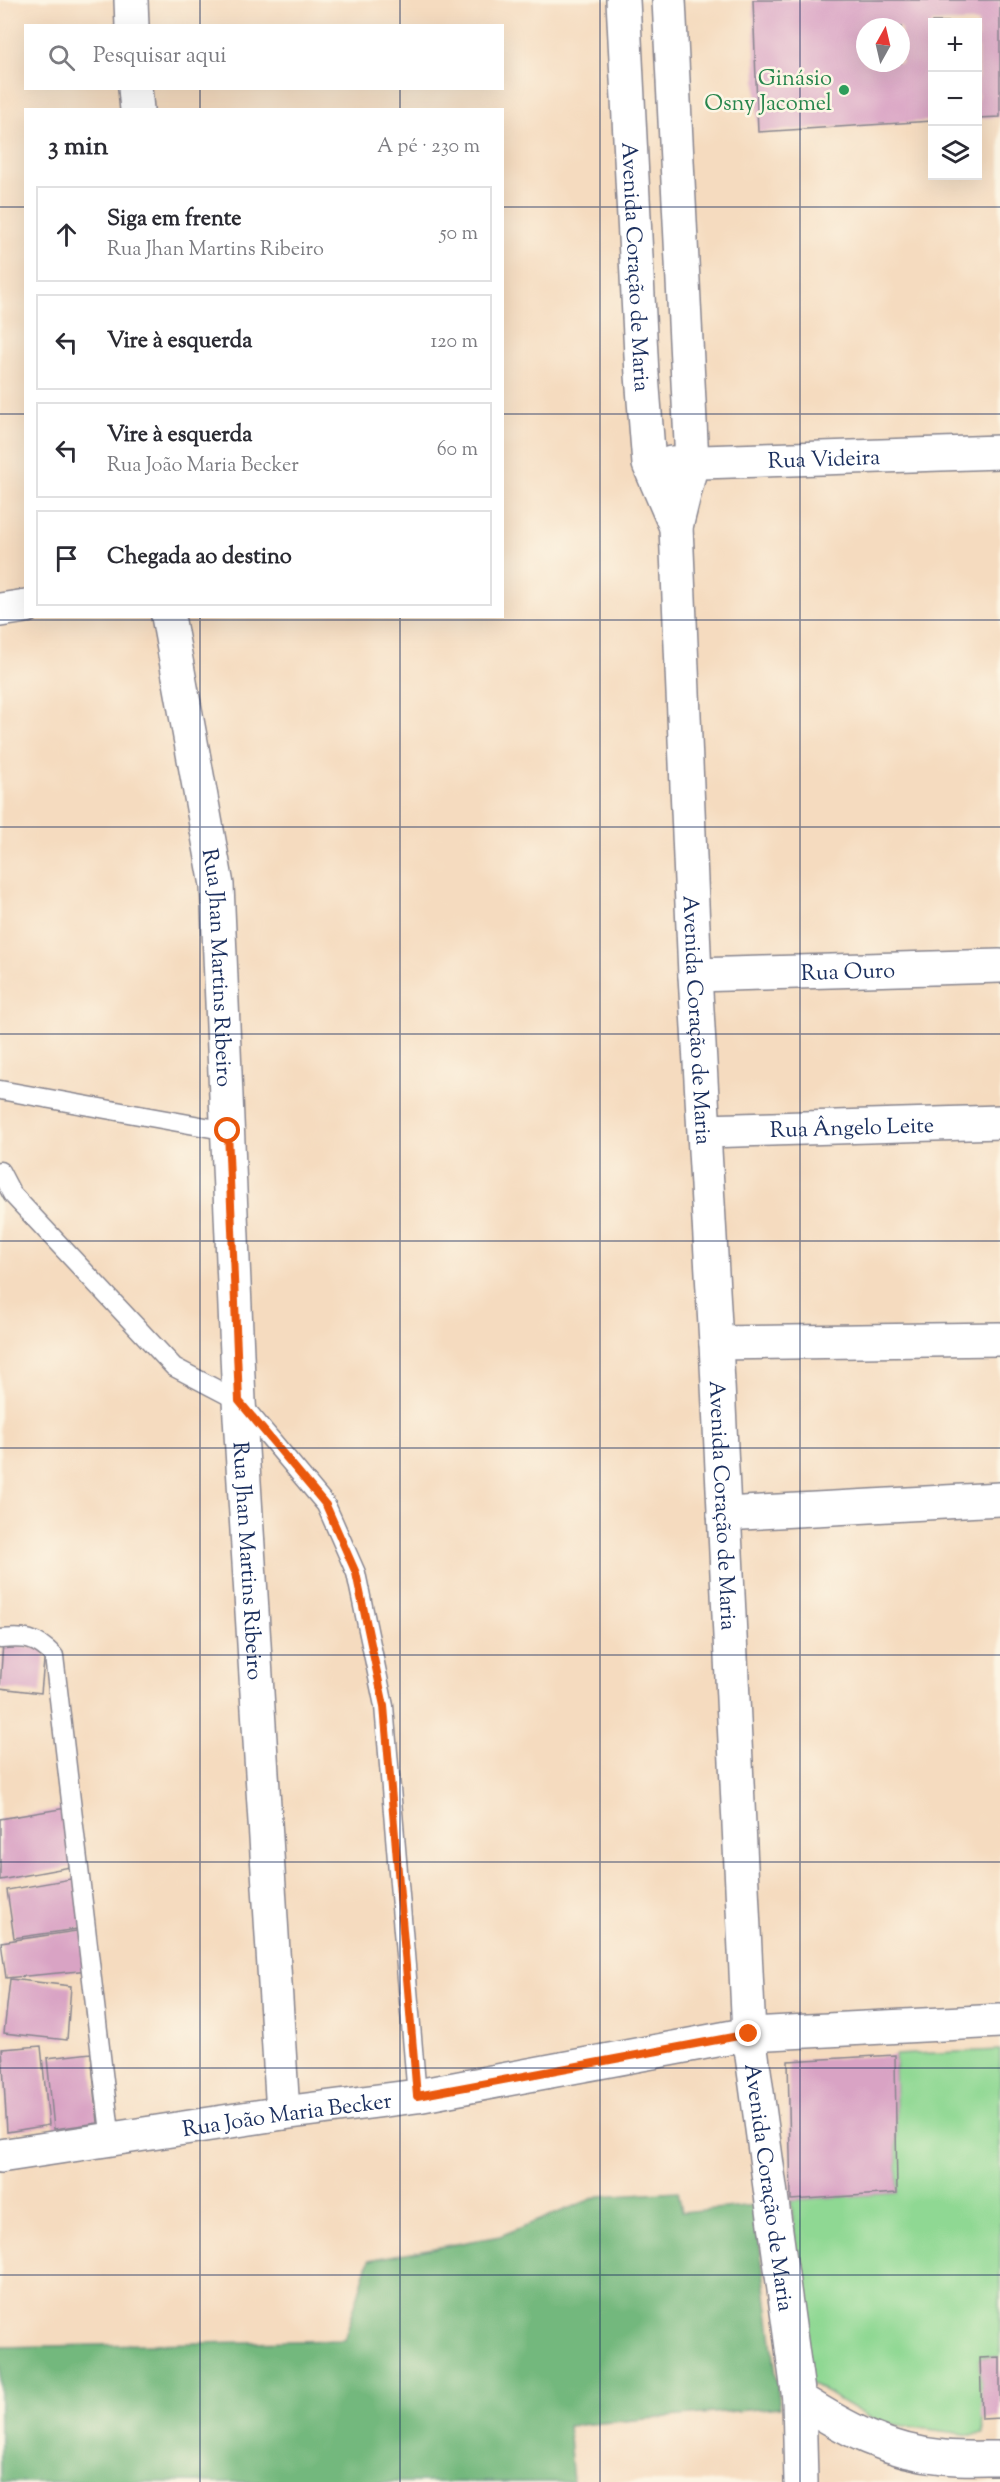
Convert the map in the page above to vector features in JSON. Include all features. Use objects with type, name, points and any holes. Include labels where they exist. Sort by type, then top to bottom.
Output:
[{"type":"street","points":[[131,0],[132,24]]},
{"type":"street","name":"Avenida Coração de Maria","points":[[624,0],[642,375],[649,464],[676,527]]},
{"type":"street","name":"Avenida Coração de Maria","points":[[669,0],[693,462],[676,527],[695,975],[716,1343],[749,2034],[799,2399],[801,2482]]},
{"type":"street","points":[[135,90],[136,108]]},
{"type":"street","name":"Rua Videira","points":[[649,464],[1000,452]]},
{"type":"street","points":[[0,610],[24,606]]},
{"type":"street","name":"Rua Jhan Martins Ribeiro","points":[[168,618],[217,885],[239,1401],[283,2113]]},
{"type":"street","name":"Rua Ouro","points":[[695,975],[1000,966]]},
{"type":"street","name":"Rua Ângelo Leite","points":[[705,1131],[1000,1122]]},
{"type":"street","points":[[716,1343],[1000,1339]]},
{"type":"street","points":[[724,1514],[1000,1499]]},
{"type":"street","name":"Rua João Maria Becker","points":[[0,2156],[283,2113],[417,2096],[749,2034],[1000,2021]]},
{"type":"street","points":[[799,2399],[844,2428],[893,2448],[944,2457],[1000,2458]]},
{"type":"lane","points":[[0,1090],[228,1131]]},
{"type":"lane","points":[[0,1171],[12,1194],[174,1367],[239,1401],[326,1505],[356,1573],[384,1706],[417,2096]]},
{"type":"lane","points":[[0,1639],[22,1637],[42,1643],[54,1656],[111,2140]]},
{"type":"green space","points":[[1000,2050],[1000,2357],[980,2358],[984,2434],[971,2435],[877,2422],[809,2382],[791,2200],[897,2193],[895,2055]]},
{"type":"green space","points":[[678,2191],[682,2212],[755,2205],[780,2407],[568,2426],[573,2482],[0,2482],[0,2347],[344,2340],[369,2260],[500,2236],[599,2196]]},
{"type":"building","name":"Ginásio Osny Jacomel","points":[[753,0],[1000,0],[1000,117],[982,118],[982,18],[928,18],[928,121],[758,132]]},
{"type":"building","points":[[3,1642],[45,1650],[41,1693],[0,1688]]},
{"type":"building","points":[[66,1808],[76,1866],[0,1880],[0,1819]]},
{"type":"building","points":[[76,1878],[84,1928],[14,1938],[7,1890]]},
{"type":"building","points":[[83,1930],[89,1970],[6,1978],[1,1942]]},
{"type":"building","points":[[10,1979],[71,1986],[67,2040],[4,2033]]},
{"type":"building","points":[[41,2046],[49,2125],[7,2132],[2,2049]]},
{"type":"building","points":[[91,2053],[98,2123],[54,2129],[47,2058]]},
{"type":"building","points":[[895,2055],[897,2193],[791,2200],[788,2061]]},
{"type":"building","points":[[1000,2357],[1000,2418],[982,2419],[980,2358]]},
{"type":"place","name":"Ginásio Osny Jacomel","points":[[844,90]]},
{"type":"route","points":[[228,1131],[239,1401],[326,1505],[356,1573],[384,1706],[417,2096],[749,2034]]}]
